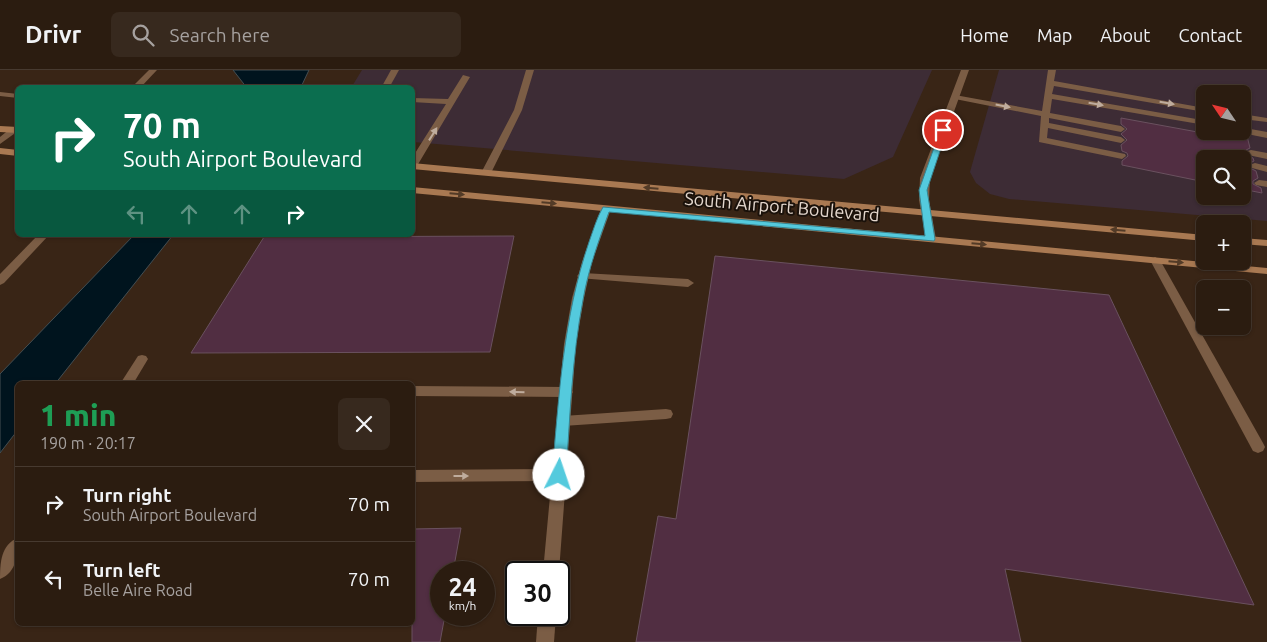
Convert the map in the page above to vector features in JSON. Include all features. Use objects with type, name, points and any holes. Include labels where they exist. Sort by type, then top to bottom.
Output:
[{"type":"street","points":[[138,85],[153,70]]},
{"type":"street","points":[[387,85],[395,70]]},
{"type":"street","points":[[486,173],[518,110],[530,70]]},
{"type":"street","points":[[931,239],[923,190],[925,178],[965,70]]},
{"type":"street","points":[[1052,70],[1042,140],[1122,156]]},
{"type":"street","points":[[415,161],[466,77]]},
{"type":"street","points":[[1050,83],[1196,108]]},
{"type":"street","points":[[0,94],[15,96]]},
{"type":"street","points":[[1048,96],[1196,122]]},
{"type":"street","points":[[955,97],[1121,129]]},
{"type":"street","points":[[415,100],[452,102]]},
{"type":"street","points":[[1251,117],[1267,120]]},
{"type":"street","points":[[1044,126],[1121,140]]},
{"type":"street","points":[[0,129],[15,130]]},
{"type":"street","points":[[0,141],[15,131]]},
{"type":"street","points":[[1251,132],[1267,135]]},
{"type":"street","points":[[0,152],[15,153]]},
{"type":"street","points":[[1251,153],[1267,156]]},
{"type":"street","name":"South Airport Boulevard","points":[[415,166],[1196,237]]},
{"type":"street","points":[[1255,166],[1267,168]]},
{"type":"street","name":"South Airport Boulevard","points":[[415,190],[1267,271]]},
{"type":"street","points":[[552,561],[570,344],[584,276],[606,208]]},
{"type":"street","points":[[0,281],[42,237]]},
{"type":"street","points":[[1251,242],[1267,243]]},
{"type":"street","points":[[1154,260],[1258,447]]},
{"type":"street","points":[[584,276],[688,283]]},
{"type":"street","points":[[128,381],[142,360]]},
{"type":"street","points":[[415,391],[566,392]]},
{"type":"street","points":[[563,421],[666,414]]},
{"type":"street","points":[[415,476],[559,475]]},
{"type":"street","points":[[0,571],[15,549]]},
{"type":"street","points":[[545,642],[547,626]]},
{"type":"shaded area","points":[[362,70],[932,70],[893,157],[844,179],[415,142],[415,85],[353,85]]},
{"type":"shaded area","points":[[999,70],[1267,70],[1267,221],[1251,220],[1251,215],[1197,215],[1009,199],[990,194],[976,183],[970,172]]},
{"type":"water","points":[[233,70],[309,70],[302,85],[245,85]]},
{"type":"water","points":[[132,237],[171,237],[57,381],[15,381],[15,434],[0,453],[0,374]]},
{"type":"building","points":[[1121,118],[1196,132],[1196,140],[1248,140],[1250,148],[1246,150],[1196,150],[1196,180],[1122,165],[1122,161],[1128,156],[1127,153],[1122,151],[1121,145],[1127,140],[1121,134],[1127,129],[1121,124]]},
{"type":"building","points":[[1251,168],[1256,171],[1258,178],[1253,181],[1253,184],[1261,188],[1262,193],[1251,191]]},
{"type":"building","points":[[514,236],[490,352],[191,353],[264,237]]},
{"type":"building","points":[[715,256],[1109,295],[1254,605],[1005,569],[1021,642],[636,642],[658,516],[676,519]]},
{"type":"building","points":[[461,528],[455,561],[430,561],[430,626],[443,626],[440,642],[412,642],[412,626],[415,626],[415,529]]},
{"type":"route","points":[[559,475],[570,344],[578,298],[587,262],[606,208],[931,239],[923,190],[925,178],[943,130]]}]
